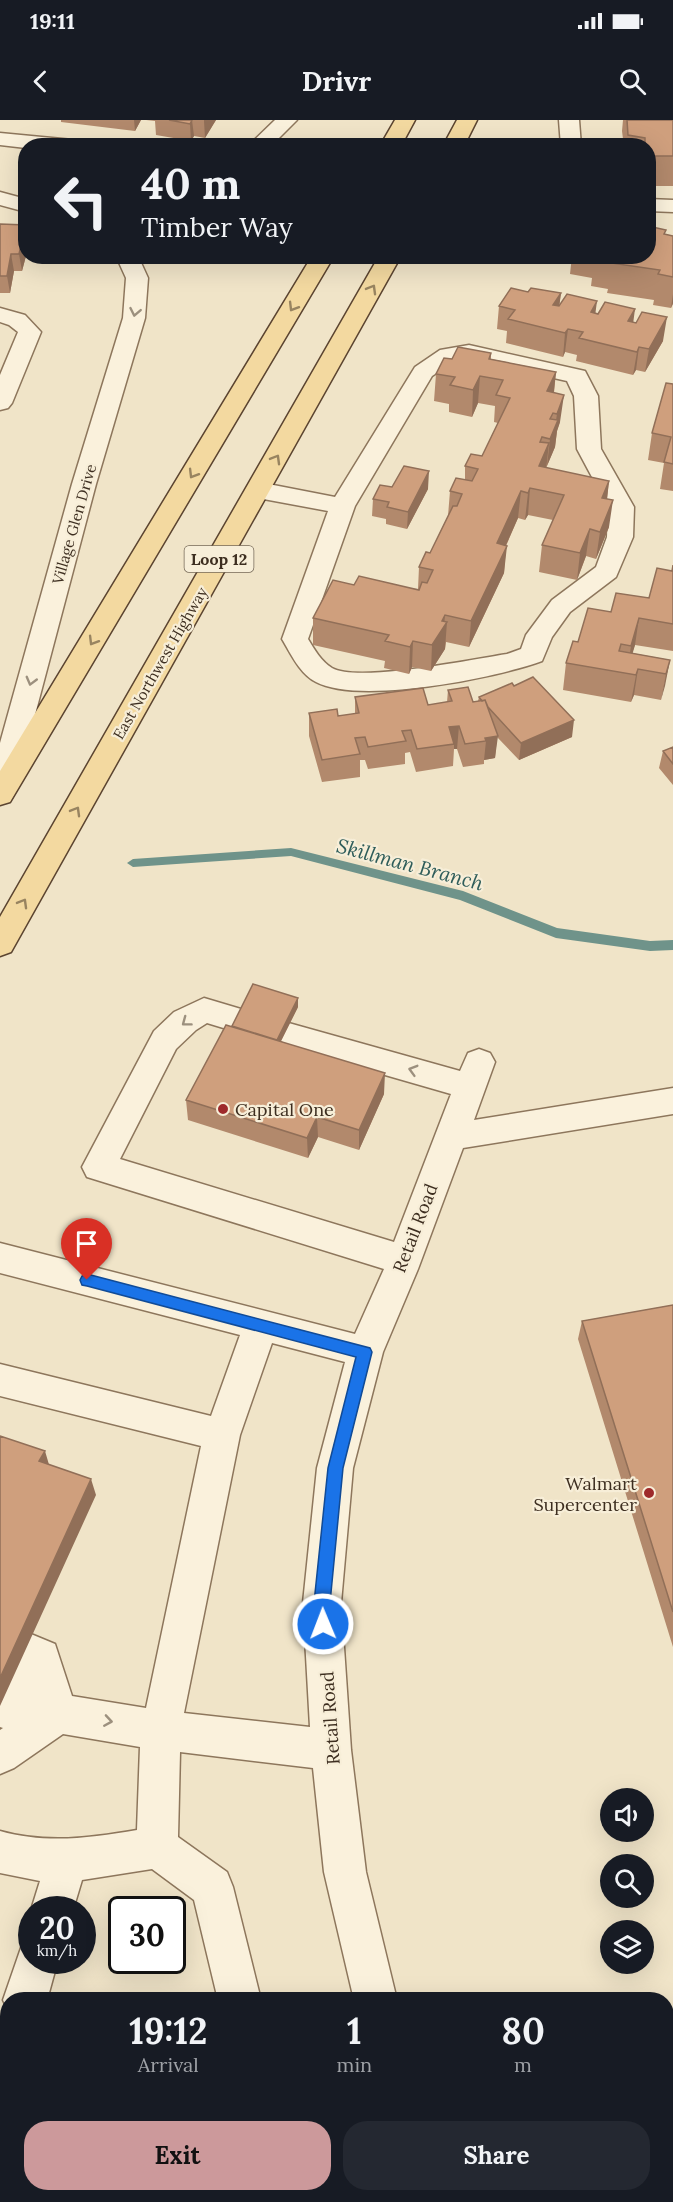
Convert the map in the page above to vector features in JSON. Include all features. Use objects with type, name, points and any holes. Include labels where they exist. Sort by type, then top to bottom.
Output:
[{"type":"main road","points":[[395,138],[405,120]]},
{"type":"main road","points":[[457,138],[467,120]]},
{"type":"main road","points":[[0,795],[318,264]]},
{"type":"main road","name":"East Northwest Highway","points":[[0,944],[385,264]]},
{"type":"street","points":[[267,138],[287,120]]},
{"type":"street","points":[[569,120],[570,138]]},
{"type":"street","points":[[0,139],[18,141]]},
{"type":"street","points":[[0,198],[18,204]]},
{"type":"street","points":[[659,205],[673,219]]},
{"type":"street","name":"Village Glen Drive","points":[[0,795],[84,484],[134,318],[138,293],[136,267],[134,264]]},
{"type":"street","points":[[0,315],[13,316],[22,321],[30,332],[0,403]]},
{"type":"street","points":[[469,352],[577,376],[586,396],[589,449],[621,507],[620,537],[607,571],[561,606],[538,635],[533,655],[511,663],[371,682],[327,676],[309,661],[295,639],[342,506],[423,372],[448,355],[469,352]]},
{"type":"street","points":[[258,490],[342,506]]},
{"type":"street","points":[[240,1021],[204,1010],[185,1021],[165,1040],[99,1167],[404,1260]]},
{"type":"street","name":"Retail Road","points":[[285,1034],[474,1074],[404,1260],[365,1352],[335,1468],[322,1603],[331,1750],[345,1872],[374,1992]]},
{"type":"street","points":[[449,1137],[673,1101]]},
{"type":"street","points":[[0,1258],[365,1352]]},
{"type":"street","points":[[157,1847],[161,1730],[222,1435],[261,1325]]},
{"type":"street","points":[[0,1380],[222,1435]]},
{"type":"street","points":[[51,1710],[41,1658],[13,1679],[51,1710],[161,1730],[331,1750]]},
{"type":"street","points":[[0,1754],[51,1710]]},
{"type":"street","points":[[0,1852],[14,1857],[67,1861],[157,1847],[212,1887],[238,1992]]},
{"type":"street","points":[[56,1896],[67,1861]]},
{"type":"street","points":[[27,1992],[33,1974]]},
{"type":"building","points":[[169,120],[192,120],[190,124]]},
{"type":"building","points":[[627,120],[673,120],[673,156],[656,156],[656,138],[628,135]]},
{"type":"building","points":[[0,224],[18,225],[18,254],[11,254],[7,276],[0,276]]},
{"type":"building","points":[[656,228],[666,230],[664,234],[673,236],[673,277],[658,274],[660,270],[618,264],[656,264]]},
{"type":"building","points":[[511,288],[528,292],[531,288],[561,293],[553,305],[559,306],[567,294],[597,301],[591,312],[598,314],[605,302],[635,309],[628,321],[636,323],[642,312],[667,317],[649,349],[639,347],[637,352],[579,338],[583,332],[568,329],[565,333],[508,319],[515,310],[499,306]]},
{"type":"building","points":[[458,347],[491,353],[489,359],[556,372],[547,391],[564,395],[557,414],[553,413],[550,419],[558,420],[550,439],[542,437],[540,442],[549,443],[539,466],[609,481],[602,498],[613,500],[600,532],[590,529],[580,553],[542,545],[564,495],[530,488],[528,493],[521,491],[497,543],[507,546],[471,621],[445,615],[442,621],[447,622],[432,645],[413,641],[410,647],[385,641],[389,635],[313,618],[333,580],[354,585],[359,576],[419,590],[422,582],[427,583],[433,570],[419,567],[426,552],[430,553],[453,506],[457,506],[462,494],[450,491],[456,478],[472,481],[478,469],[465,466],[471,454],[482,456],[510,398],[496,395],[503,380],[480,376],[473,390],[450,385],[455,377],[436,374],[444,358],[452,359]]},
{"type":"building","points":[[666,383],[673,384],[673,464],[664,462],[671,437],[652,433]]},
{"type":"building","points":[[404,466],[429,471],[408,512],[387,507],[389,502],[373,499],[380,485],[392,487]]},
{"type":"building","points":[[673,565],[673,624],[639,618],[631,646],[621,644],[619,651],[670,660],[666,674],[638,669],[636,675],[566,663],[573,641],[578,642],[588,608],[611,612],[616,593],[649,598],[657,568],[672,571]]},
{"type":"building","points":[[533,677],[574,720],[521,743],[488,707],[485,700],[482,701],[479,697],[512,683],[514,686]]},
{"type":"building","points":[[468,687],[473,702],[485,700],[498,736],[485,738],[486,741],[465,744],[459,726],[449,727],[454,744],[417,749],[411,730],[402,731],[406,741],[368,747],[365,737],[355,738],[360,754],[322,760],[309,713],[337,709],[338,716],[359,713],[355,697],[423,688],[428,705],[452,701],[448,690]]},
{"type":"building","points":[[673,747],[673,764],[663,751]]},
{"type":"building","points":[[253,984],[298,998],[277,1040],[232,1026]]},
{"type":"building","points":[[226,1025],[385,1073],[359,1130],[317,1117],[307,1138],[186,1100]]},
{"type":"building","name":"Walmart Supercenter","points":[[673,1305],[673,1612],[582,1321]]},
{"type":"building","points":[[0,1436],[45,1451],[39,1461],[91,1479],[0,1678]]},
{"type":"waterway","name":"Skillman Branch","points":[[133,863],[291,852],[463,896],[556,933],[650,946],[673,945]]},
{"type":"place","name":"Capital One","points":[[223,1109]]},
{"type":"place","name":"Walmart Supercenter","points":[[649,1493]]},
{"type":"route","points":[[87,1280],[365,1352],[335,1468],[322,1603],[323,1624]]}]
